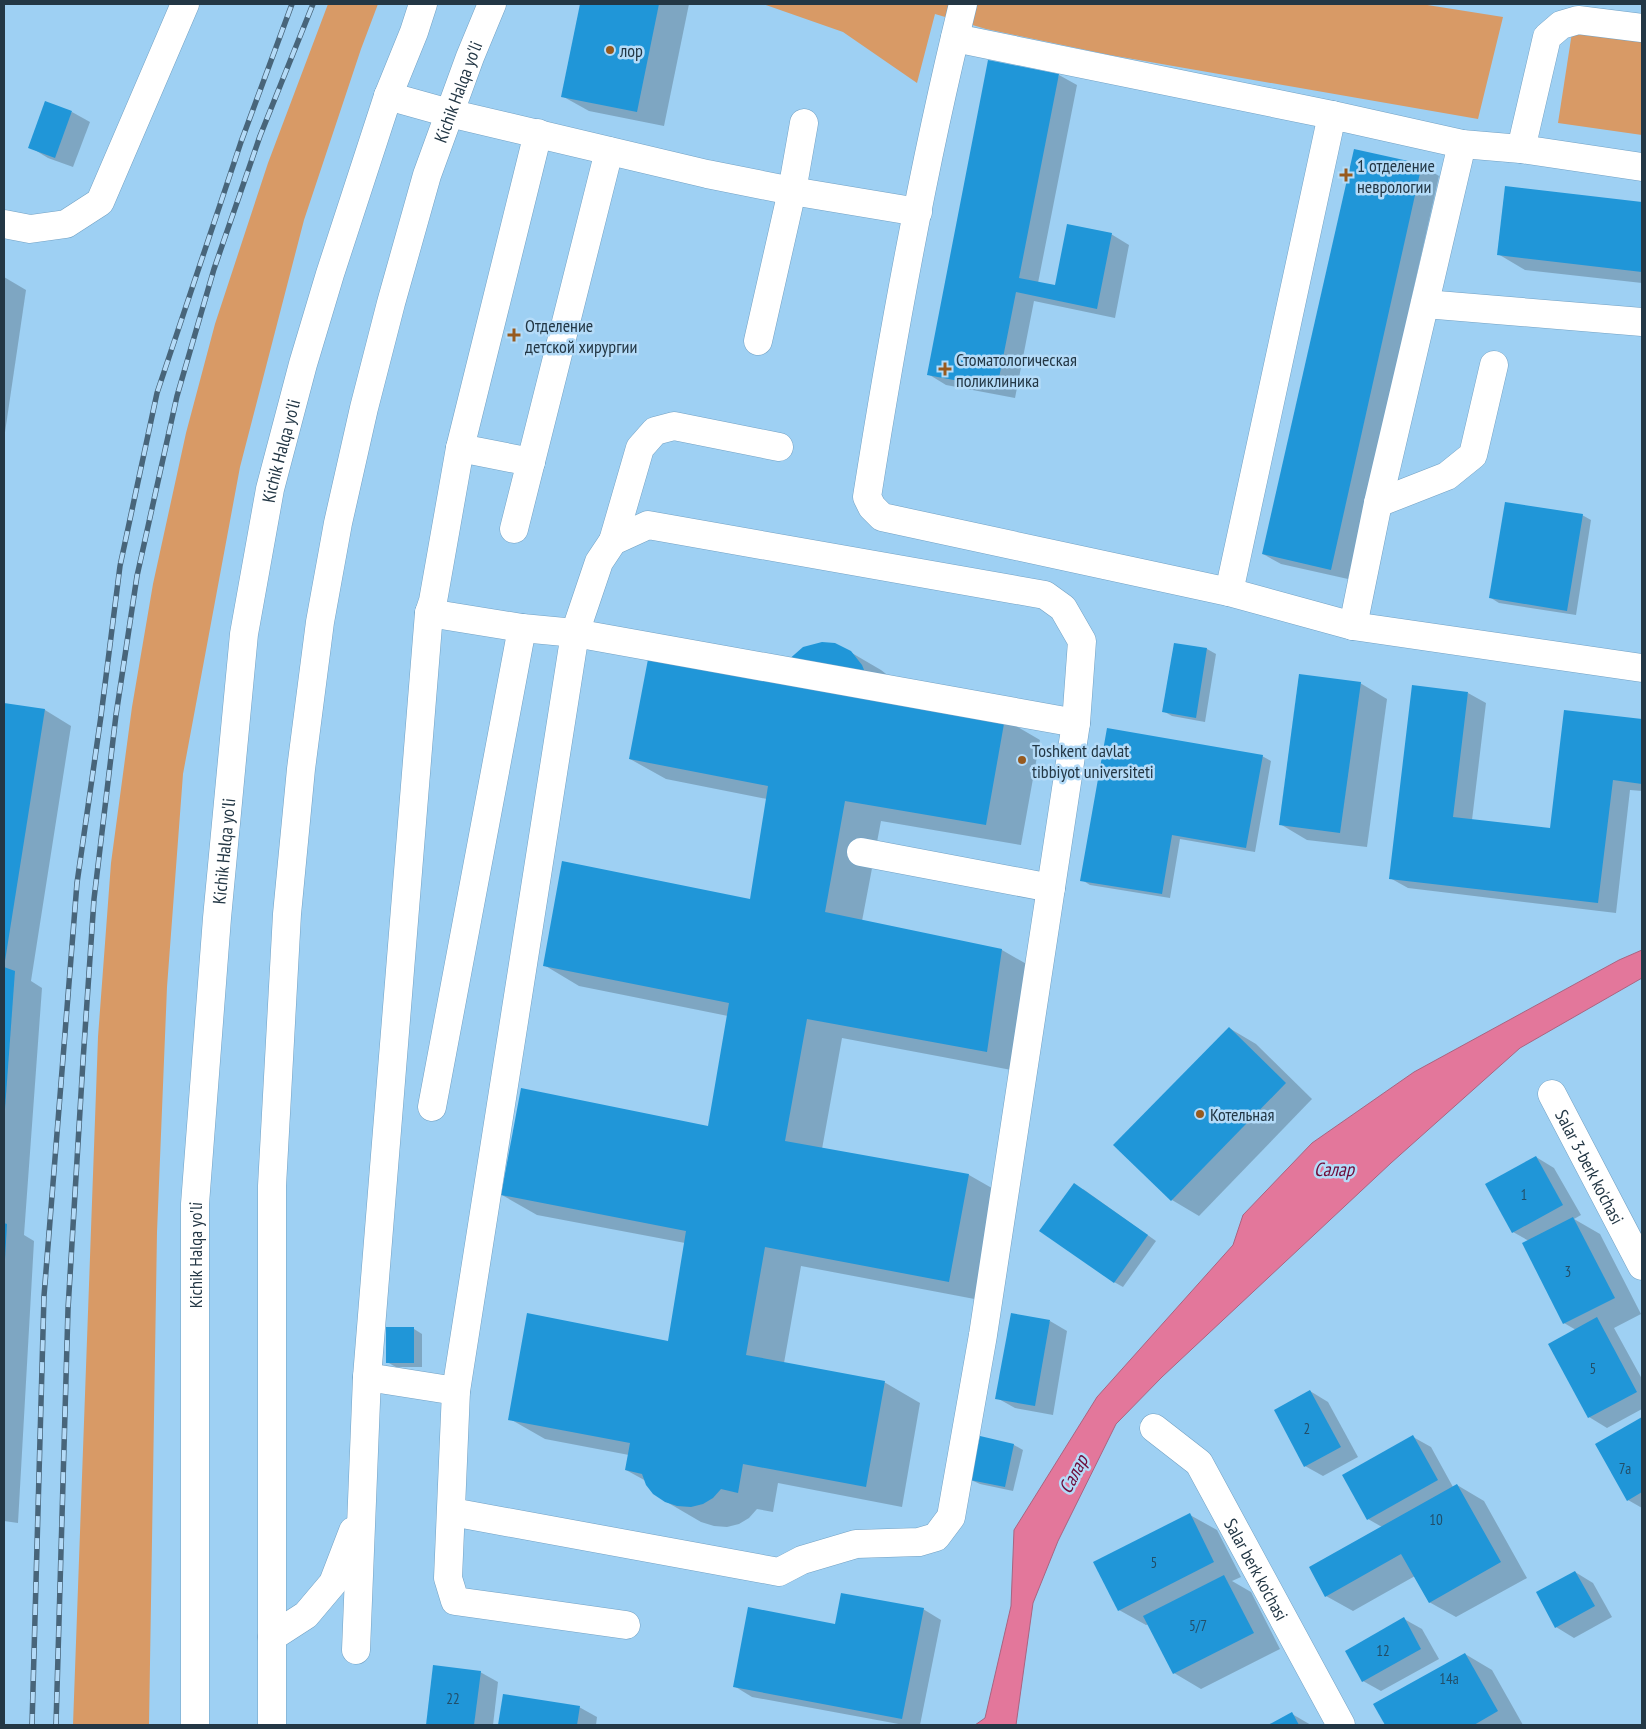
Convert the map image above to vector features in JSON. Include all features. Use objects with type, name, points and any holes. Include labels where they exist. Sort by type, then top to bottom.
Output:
[{"type":"main road","points":[[4,224],[30,229],[66,224],[100,202],[185,4]]},
{"type":"main road","name":"Kichik Halqa yo'li","points":[[195,1725],[196,1204],[217,918],[244,634],[270,489],[330,274],[388,96],[414,32],[423,4]]},
{"type":"main road","name":"Kichik Halqa yo'li","points":[[272,1725],[272,1186],[287,914],[301,769],[320,622],[338,523],[360,427],[427,175],[492,4]]},
{"type":"main road","points":[[963,4],[918,212],[879,422],[867,498],[872,507],[882,517],[1229,592],[1353,626],[1642,668]]},
{"type":"main road","points":[[1521,149],[1548,37],[1561,25],[1578,20],[1642,28]]},
{"type":"main road","points":[[955,38],[1332,115],[1462,144],[1521,149],[1642,167]]},
{"type":"main road","points":[[388,96],[449,113],[707,174],[792,191],[918,212]]},
{"type":"main road","points":[[1229,592],[1332,115]]},
{"type":"main road","points":[[758,341],[792,191],[804,123]]},
{"type":"main road","points":[[356,1650],[367,1378],[429,613],[433,601],[460,448],[538,134]]},
{"type":"main road","points":[[1353,626],[1378,503],[1462,144]]},
{"type":"main road","points":[[514,529],[609,151]]},
{"type":"main road","points":[[1425,304],[1642,322]]},
{"type":"main road","points":[[1378,503],[1448,476],[1473,455],[1494,366]]},
{"type":"main road","points":[[626,1625],[455,1601],[448,1578],[456,1392],[575,633],[599,562],[613,541],[640,448],[655,431],[674,426],[779,447]]},
{"type":"main road","points":[[460,448],[531,462]]},
{"type":"main road","points":[[452,1512],[779,1572],[802,1560],[856,1544],[919,1542],[936,1537],[951,1517],[980,1354],[1076,723],[1082,640],[1063,608],[1044,595],[648,525],[613,541]]},
{"type":"main road","points":[[429,613],[522,628],[575,633],[1076,723]]},
{"type":"main road","points":[[432,1107],[522,628]]},
{"type":"main road","points":[[861,852],[1051,888]]},
{"type":"main road","name":"Salar 3-berk ko'chasi","points":[[1552,1094],[1642,1266]]},
{"type":"main road","points":[[367,1378],[456,1392]]},
{"type":"main road","name":"Salar berk ko'chasi","points":[[1154,1428],[1199,1463],[1341,1725]]},
{"type":"main road","points":[[272,1637],[306,1615],[333,1583],[361,1510]]},
{"type":"shaded area","points":[[328,4],[378,4],[304,220],[240,467],[183,774],[167,987],[157,1232],[149,1725],[73,1725],[98,1037],[111,863],[132,707],[153,584],[186,433],[215,324],[268,163]]},
{"type":"shaded area","points":[[763,4],[1421,4],[1503,17],[1478,119],[1110,55],[986,29],[935,14],[917,83],[843,32]]},
{"type":"shaded area","points":[[1573,26],[1642,36],[1642,135],[1558,123]]},
{"type":"water","name":"Салар","points":[[1642,950],[1642,978],[1520,1048],[1391,1163],[1162,1377],[1116,1424],[1058,1541],[1033,1603],[1016,1725],[975,1725],[985,1718],[1011,1606],[1014,1530],[1097,1397],[1233,1245],[1243,1215],[1312,1143],[1414,1072],[1619,960]]},
{"type":"building","name":"лор","points":[[580,4],[659,4],[637,112],[561,97]]},
{"type":"building","points":[[988,60],[1059,74],[1019,278],[1055,285],[1067,224],[1112,233],[1097,309],[1016,292],[997,388],[927,375]]},
{"type":"building","points":[[45,101],[72,111],[55,158],[28,148]]},
{"type":"building","points":[[1354,149],[1422,164],[1331,570],[1262,554]]},
{"type":"building","points":[[1505,186],[1642,202],[1642,272],[1497,255]]},
{"type":"building","points":[[1505,502],[1583,514],[1567,611],[1489,598]]},
{"type":"building","points":[[822,642],[835,643],[851,651],[862,665],[866,675],[1005,718],[986,825],[845,801],[825,912],[1002,949],[987,1052],[807,1019],[785,1141],[969,1174],[949,1282],[765,1247],[746,1355],[885,1381],[866,1487],[743,1464],[738,1493],[721,1489],[713,1498],[703,1504],[691,1507],[677,1506],[665,1502],[653,1494],[646,1485],[642,1474],[625,1470],[630,1443],[508,1420],[527,1313],[668,1341],[686,1231],[501,1195],[521,1088],[708,1126],[729,1003],[543,966],[562,861],[750,899],[768,786],[629,759],[649,654],[787,661],[803,647]]},
{"type":"building","points":[[1174,643],[1207,648],[1196,718],[1162,712]]},
{"type":"building","points":[[1299,674],[1361,682],[1340,833],[1279,825]]},
{"type":"building","points":[[1412,685],[1468,692],[1453,817],[1550,828],[1564,710],[1642,719],[1642,784],[1613,780],[1598,903],[1389,879]]},
{"type":"building","points":[[4,703],[45,709],[5,961],[4,961]]},
{"type":"building","points":[[1107,728],[1263,755],[1246,848],[1172,835],[1162,894],[1080,881]]},
{"type":"building","points":[[4,967],[15,971],[5,1109],[4,1109]]},
{"type":"building","name":"Котельная","points":[[1229,1027],[1286,1083],[1171,1201],[1113,1145]]},
{"type":"building","points":[[1536,1156],[1563,1205],[1512,1233],[1485,1184]]},
{"type":"building","points":[[1074,1183],[1148,1235],[1114,1283],[1039,1231]]},
{"type":"building","points":[[1573,1217],[1615,1298],[1563,1324],[1522,1243]]},
{"type":"building","points":[[4,1223],[7,1224],[5,1259],[4,1259]]},
{"type":"building","points":[[1011,1313],[1050,1320],[1035,1406],[995,1399]]},
{"type":"building","points":[[1597,1317],[1637,1392],[1588,1418],[1548,1344]]},
{"type":"building","points":[[386,1327],[414,1327],[414,1363],[386,1363]]},
{"type":"building","points":[[1310,1390],[1341,1447],[1304,1467],[1274,1410]]},
{"type":"building","points":[[1642,1417],[1642,1492],[1627,1501],[1595,1444]]},
{"type":"building","points":[[1413,1435],[1438,1480],[1367,1520],[1342,1475]]},
{"type":"building","points":[[980,1436],[1014,1444],[1005,1487],[970,1480]]},
{"type":"building","points":[[1457,1484],[1501,1562],[1429,1603],[1401,1554],[1325,1597],[1309,1567]]},
{"type":"building","points":[[1190,1513],[1214,1562],[1118,1611],[1093,1562]]},
{"type":"building","points":[[1575,1571],[1595,1606],[1555,1628],[1536,1592]]},
{"type":"building","points":[[1224,1575],[1254,1633],[1173,1674],[1143,1616]]},
{"type":"building","points":[[841,1593],[924,1608],[902,1719],[733,1687],[748,1607],[835,1624]]},
{"type":"building","points":[[1404,1617],[1421,1649],[1362,1682],[1345,1651]]},
{"type":"building","points":[[1465,1653],[1498,1711],[1474,1725],[1385,1725],[1373,1704]]},
{"type":"building","points":[[433,1665],[481,1671],[474,1725],[426,1725]]},
{"type":"building","points":[[503,1694],[580,1706],[577,1725],[498,1725]]},
{"type":"building","points":[[1292,1712],[1299,1725],[1268,1725]]},
{"type":"railway","points":[[32,1725],[44,1296],[77,883],[120,566],[157,393],[241,142],[292,4]]},
{"type":"railway","points":[[56,1725],[68,1309],[94,899],[116,715],[137,576],[177,396],[214,269],[260,136],[313,4]]},
{"type":"place","name":"лор","points":[[610,50]]},
{"type":"place","name":"1 отделение неврологии","points":[[1346,175]]},
{"type":"place","name":"Отделение детской хирургии","points":[[514,335]]},
{"type":"place","name":"Стоматологическая поликлиника","points":[[945,369]]},
{"type":"place","name":"Toshkent davlat tibbiyot universiteti","points":[[1022,760]]},
{"type":"place","name":"Котельная","points":[[1200,1114]]}]
